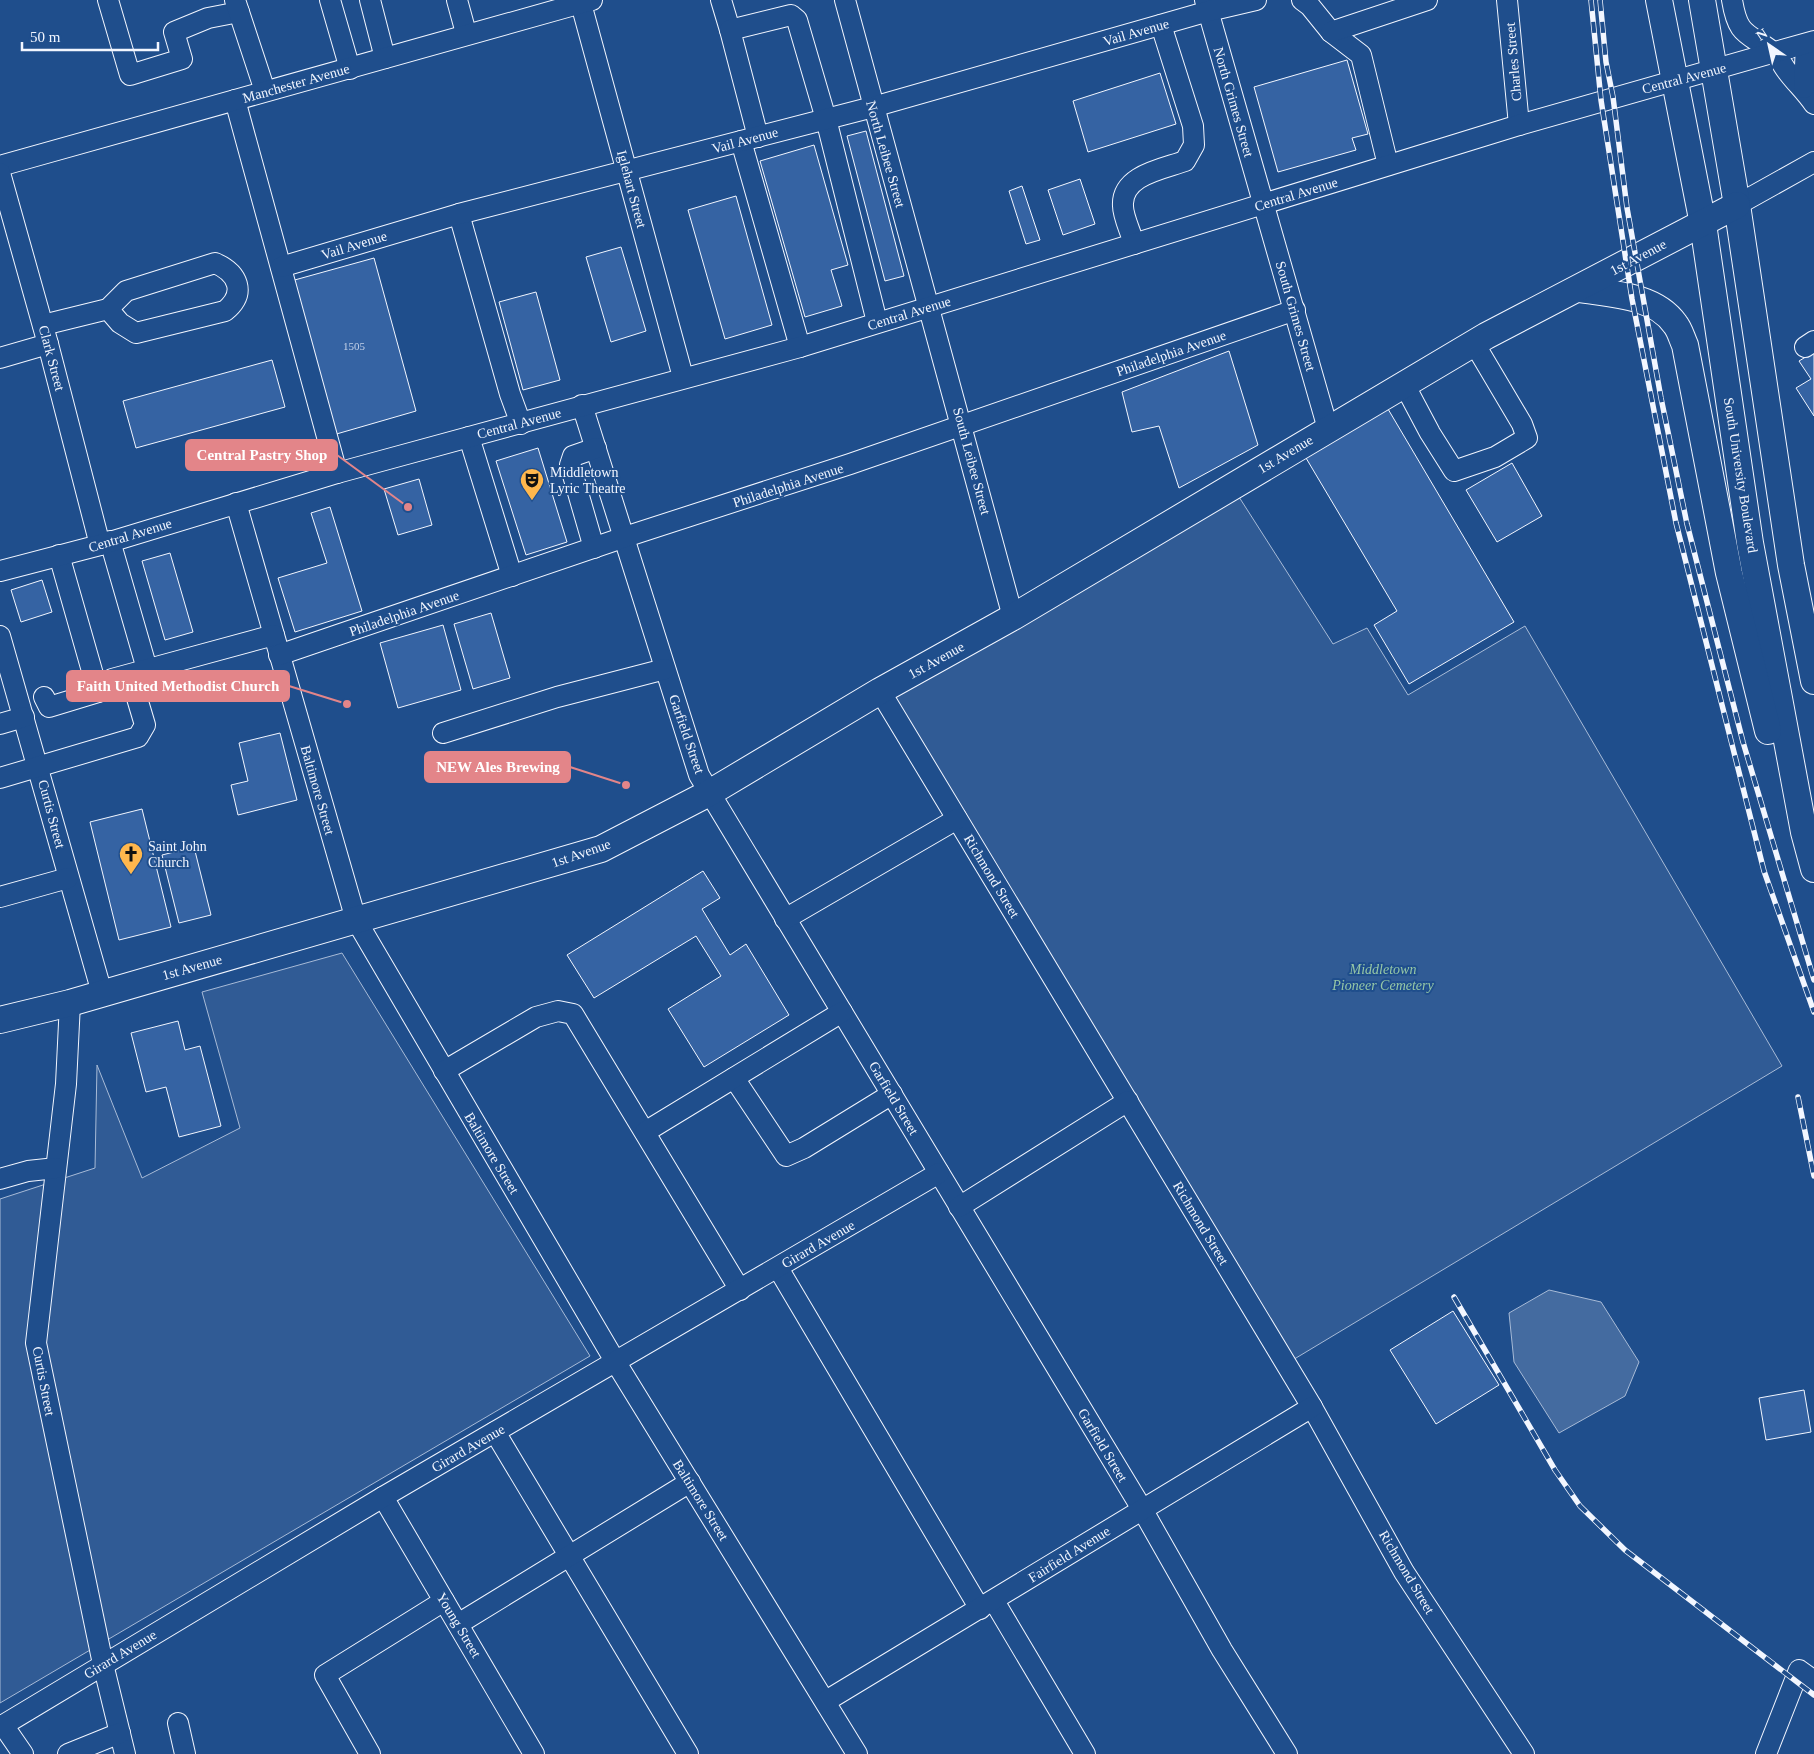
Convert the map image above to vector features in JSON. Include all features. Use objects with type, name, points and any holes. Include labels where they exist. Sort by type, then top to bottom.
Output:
[{"type":"main road","name":"South University Boulevard","points":[[1659,0],[1702,224],[1750,543],[1804,832],[1814,869]]},
{"type":"main road","points":[[1702,0],[1737,205],[1791,565],[1814,681]]},
{"type":"main road","name":"1st Avenue","points":[[0,1020],[70,1003],[602,849],[711,792],[880,691],[1013,617],[1474,343],[1531,311],[1580,289],[1737,205]]},
{"type":"main road","points":[[1580,289],[1643,300],[1656,307],[1675,324],[1685,346],[1734,592],[1784,797],[1804,832]]},
{"type":"street","points":[[108,0],[130,75],[182,59],[174,32],[237,6],[265,91]]},
{"type":"street","points":[[330,0],[350,69]]},
{"type":"street","points":[[370,0],[385,58]]},
{"type":"street","points":[[457,0],[466,34]]},
{"type":"street","points":[[721,0],[730,30],[750,139],[800,346]]},
{"type":"street","name":"North Leibee Street","points":[[845,0],[872,107],[929,307]]},
{"type":"street","name":"Vail Avenue","points":[[282,267],[459,214],[872,107],[1161,25],[1207,6],[1256,0]]},
{"type":"street","points":[[1302,0],[1310,6],[1330,32],[1361,54],[1388,165]]},
{"type":"street","points":[[1330,32],[1427,0]]},
{"type":"street","name":"Charles Street","points":[[1508,0],[1518,125]]},
{"type":"street","points":[[1732,0],[1735,20],[1744,32],[1775,52],[1788,72],[1809,96]]},
{"type":"street","name":"Manchester Avenue","points":[[0,166],[265,91],[350,69],[584,1]]},
{"type":"street","name":"Iglehart Street","points":[[584,1],[683,377]]},
{"type":"street","name":"North Grimes Street","points":[[1207,6],[1262,204]]},
{"type":"street","points":[[730,30],[791,15],[797,20],[826,119],[878,322]]},
{"type":"street","points":[[1134,244],[1122,206],[1124,192],[1138,178],[1185,161],[1194,145],[1193,126],[1161,25]]},
{"type":"street","points":[[1809,96],[1810,43]]},
{"type":"street","name":"Central Avenue","points":[[0,571],[105,543],[336,473],[469,436],[521,424],[582,405],[800,346],[1518,125],[1810,43]]},
{"type":"street","points":[[235,100],[282,267],[336,473]]},
{"type":"street","name":"1st Avenue","points":[[1737,205],[1814,162]]},
{"type":"street","name":"Clark Street","points":[[0,173],[105,543],[147,669]]},
{"type":"street","name":"South Grimes Street","points":[[1262,204],[1295,310],[1328,429]]},
{"type":"street","points":[[459,214],[510,394],[521,424]]},
{"type":"street","points":[[0,358],[46,335],[108,309],[126,291],[215,263],[226,268],[234,275],[239,292],[235,302],[226,311],[136,333],[120,323],[108,309]]},
{"type":"street","name":"South Leibee Street","points":[[929,307],[1013,617]]},
{"type":"street","name":"Philadelphia Avenue","points":[[279,655],[625,537],[850,464],[1295,310]]},
{"type":"street","points":[[1404,384],[1430,433],[1454,471],[1495,457],[1527,438],[1522,424],[1474,343]]},
{"type":"street","name":"Garfield Street","points":[[582,405],[699,775],[1142,1509],[1222,1650],[1287,1754]]},
{"type":"street","points":[[469,436],[512,576]]},
{"type":"street","points":[[594,548],[570,465],[573,456],[596,448]]},
{"type":"street","name":"Baltimore Street","points":[[236,503],[356,920],[615,1361],[857,1754]]},
{"type":"street","points":[[59,555],[97,688]]},
{"type":"street","points":[[97,688],[147,669],[274,634]]},
{"type":"street","name":"Curtis Street","points":[[0,636],[39,766],[68,878],[102,993]]},
{"type":"street","points":[[443,733],[557,697],[665,669]]},
{"type":"street","points":[[0,724],[44,697],[128,683],[134,688],[145,725],[138,737],[0,778]]},
{"type":"street","name":"Richmond Street","points":[[880,691],[1312,1407],[1404,1572],[1524,1754]]},
{"type":"street","points":[[785,919],[957,818]]},
{"type":"street","points":[[0,897],[68,878]]},
{"type":"street","name":"Curtis Street","points":[[70,1003],[66,1084],[36,1343],[103,1664],[125,1754]]},
{"type":"street","points":[[444,1071],[536,1017],[558,1011],[573,1014],[740,1290]]},
{"type":"street","points":[[645,1132],[842,1012]]},
{"type":"street","points":[[734,1078],[786,1156],[804,1148],[892,1094]]},
{"type":"street","points":[[959,1207],[1128,1102]]},
{"type":"street","points":[[0,1179],[28,1171],[56,1168]]},
{"type":"street","name":"Girard Avenue","points":[[2,1726],[383,1497],[939,1173]]},
{"type":"street","points":[[778,1268],[987,1605],[1085,1754]]},
{"type":"street","name":"Fairfield Avenue","points":[[826,1701],[1312,1407]]},
{"type":"street","points":[[496,1432],[688,1754]]},
{"type":"street","points":[[458,1624],[690,1482]]},
{"type":"street","name":"Young Street","points":[[383,1497],[534,1754]]},
{"type":"street","points":[[370,1754],[325,1675],[444,1601]]},
{"type":"street","points":[[1766,1754],[1799,1670],[1814,1681]]},
{"type":"street","points":[[178,1723],[185,1754]]},
{"type":"street","points":[[2,1726],[23,1754]]},
{"type":"street","points":[[68,1754],[120,1733]]},
{"type":"shaded area","name":"Middletown Pioneer Cemetery","points":[[1232,486],[1333,644],[1367,628],[1408,695],[1525,626],[1782,1066],[1286,1364],[880,691]]},
{"type":"shaded area","points":[[342,953],[590,1356],[0,1703],[0,1199],[95,1168],[97,1065],[142,1178],[240,1128],[202,992]]},
{"type":"shaded area","points":[[1549,1290],[1601,1302],[1639,1362],[1625,1396],[1559,1433],[1514,1362],[1509,1313]]},
{"type":"building","points":[[1347,60],[1368,134],[1352,138],[1356,150],[1278,172],[1254,87]]},
{"type":"building","points":[[1160,73],[1176,124],[1088,152],[1073,101]]},
{"type":"building","points":[[866,131],[904,276],[885,281],[847,136]]},
{"type":"building","points":[[814,145],[848,265],[831,270],[842,306],[805,317],[760,161]]},
{"type":"building","points":[[1080,179],[1095,224],[1063,235],[1048,190]]},
{"type":"building","points":[[1022,186],[1040,240],[1026,244],[1009,191]]},
{"type":"building","points":[[736,196],[772,325],[725,339],[688,210]]},
{"type":"building","points":[[621,247],[646,331],[611,342],[586,257]]},
{"type":"building","points":[[374,258],[416,411],[333,435],[291,281]]},
{"type":"building","points":[[536,292],[560,380],[523,390],[499,302]]},
{"type":"building","points":[[1229,351],[1258,445],[1179,488],[1159,426],[1132,432],[1122,392]]},
{"type":"building","points":[[1814,352],[1814,416],[1796,388],[1811,379],[1799,361]]},
{"type":"building","points":[[272,360],[285,407],[136,448],[123,401]]},
{"type":"building","points":[[1388,409],[1514,622],[1409,684],[1374,625],[1397,611],[1306,458]]},
{"type":"building","name":"Middletown Lyric Theatre","points":[[538,448],[567,542],[526,555],[496,461]]},
{"type":"building","points":[[1512,463],[1542,516],[1497,542],[1466,490]]},
{"type":"building","points":[[419,479],[432,525],[398,535],[384,489]]},
{"type":"building","points":[[330,507],[362,611],[295,632],[278,578],[327,563],[311,513]]},
{"type":"building","points":[[170,553],[193,632],[165,640],[142,561]]},
{"type":"building","points":[[42,580],[52,612],[21,622],[11,590]]},
{"type":"building","points":[[491,613],[510,678],[473,689],[454,624]]},
{"type":"building","points":[[443,625],[461,690],[398,708],[380,643]]},
{"type":"building","points":[[280,733],[297,800],[238,815],[231,785],[248,781],[239,743]]},
{"type":"building","name":"Saint John Church","points":[[142,809],[171,927],[119,940],[90,822]]},
{"type":"building","points":[[194,847],[211,915],[179,923],[162,855]]},
{"type":"building","points":[[703,871],[720,898],[702,909],[730,955],[746,944],[789,1015],[704,1067],[668,1009],[721,976],[696,936],[594,998],[567,955]]},
{"type":"building","points":[[178,1021],[185,1050],[200,1046],[221,1126],[179,1137],[166,1087],[146,1092],[131,1033]]},
{"type":"building","points":[[1453,1311],[1499,1385],[1436,1424],[1390,1350]]},
{"type":"building","points":[[1804,1390],[1811,1432],[1766,1440],[1759,1398]]},
{"type":"railway","points":[[1591,0],[1601,100],[1632,299],[1676,523],[1764,871],[1814,1012]]},
{"type":"railway","points":[[1600,0],[1606,62],[1613,97],[1627,208],[1661,398],[1687,524],[1743,742],[1814,980]]},
{"type":"railway","points":[[1798,1097],[1814,1176]]},
{"type":"railway","points":[[1454,1297],[1555,1470],[1580,1506],[1625,1550],[1814,1695]]},
{"type":"place","name":"Middletown Lyric Theatre","points":[[532,501]]},
{"type":"place","name":"Central Pastry Shop","points":[[408,507]]},
{"type":"place","name":"Faith United Methodist Church","points":[[347,704]]},
{"type":"place","name":"NEW Ales Brewing","points":[[626,785]]},
{"type":"place","name":"Saint John Church","points":[[131,875]]}]
